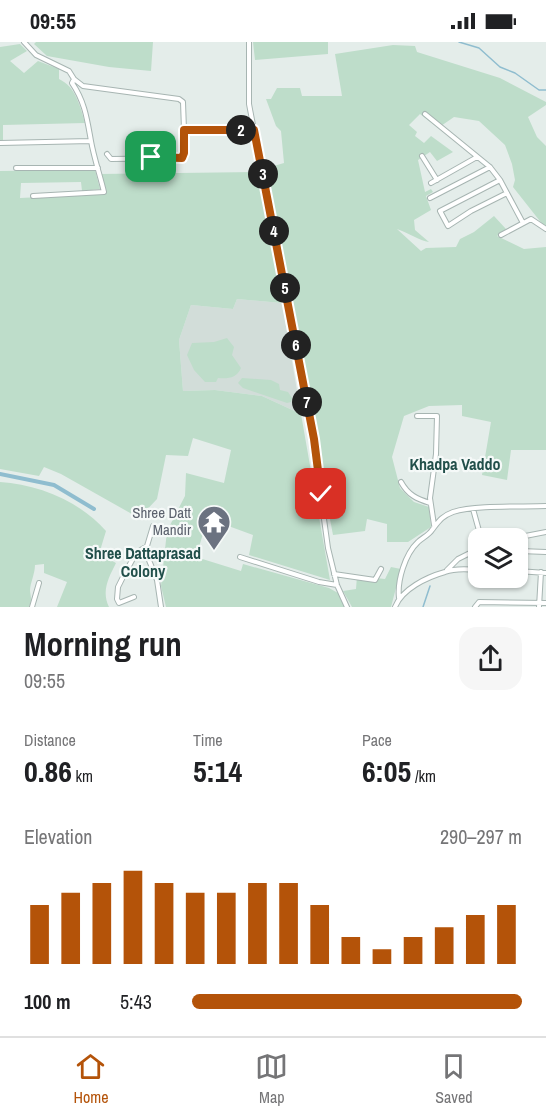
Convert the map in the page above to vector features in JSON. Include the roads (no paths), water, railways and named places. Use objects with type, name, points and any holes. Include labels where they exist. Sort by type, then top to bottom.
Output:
[{"type":"street","points":[[24,42],[36,55],[69,71],[74,79],[83,86],[179,99],[183,102],[184,153],[182,158],[111,159],[106,154]]},
{"type":"street","points":[[249,42],[249,104],[314,439],[328,548],[337,585],[347,607]]},
{"type":"street","points":[[33,196],[104,192],[91,141],[87,114],[81,96],[72,83],[74,79]]},
{"type":"street","points":[[424,114],[490,167],[500,180],[523,223]]},
{"type":"street","points":[[184,130],[254,130]]},
{"type":"street","points":[[0,143],[91,141]]},
{"type":"street","points":[[422,156],[437,180]]},
{"type":"street","points":[[431,183],[477,157]]},
{"type":"street","points":[[430,198],[490,167]]},
{"type":"street","points":[[16,168],[98,168]]},
{"type":"street","points":[[500,180],[440,211],[448,226],[471,211],[507,193]]},
{"type":"street","points":[[501,235],[531,219],[546,229]]},
{"type":"street","points":[[417,416],[437,416],[436,454],[430,498],[434,526]]},
{"type":"street","points":[[401,482],[407,492],[418,500],[431,503]]},
{"type":"street","points":[[395,607],[399,598],[398,587],[410,553],[416,543],[432,531],[441,517],[473,509],[546,506]]},
{"type":"street","points":[[473,509],[478,528]]},
{"type":"street","points":[[134,597],[119,603],[118,587],[136,554],[147,546],[153,526]]},
{"type":"street","points":[[528,535],[546,532]]},
{"type":"street","points":[[144,548],[157,580],[161,607]]},
{"type":"street","points":[[528,551],[546,552]]},
{"type":"street","points":[[399,598],[420,583],[446,571],[458,559],[468,554]]},
{"type":"street","points":[[240,557],[319,582],[337,585]]},
{"type":"street","points":[[334,574],[375,580],[381,569]]},
{"type":"street","points":[[446,571],[468,570]]},
{"type":"street","points":[[528,571],[544,572],[539,605]]},
{"type":"street","points":[[32,607],[39,583]]},
{"type":"street","points":[[475,607],[479,602],[539,605],[546,603]]},
{"type":"waterway","points":[[459,42],[479,48],[500,67],[515,73],[539,90],[546,90]]},
{"type":"waterway","points":[[0,474],[54,485],[94,509]]},
{"type":"waterway","points":[[423,607],[430,586]]},
{"type":"place","name":"Shree Datt Mandir","points":[[214,551]]},
{"type":"district","name":"Khadpa Vaddo","points":[[455,464]]},
{"type":"district","name":"Shree Dattaprasad Colony","points":[[143,562]]}]
